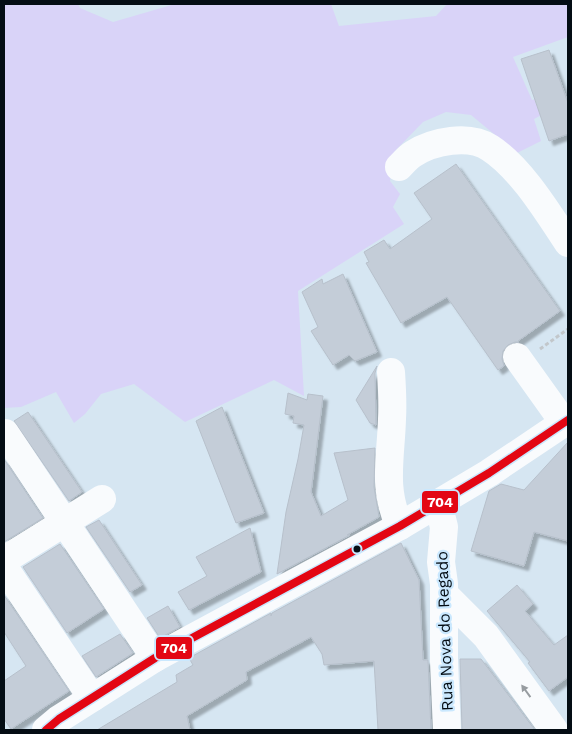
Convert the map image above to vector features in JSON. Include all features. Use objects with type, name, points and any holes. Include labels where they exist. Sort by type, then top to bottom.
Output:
[{"type":"street","points":[[399,167],[413,154],[444,140],[471,141],[489,147],[511,165],[547,211],[568,243]]},
{"type":"street","points":[[46,730],[59,719],[155,658],[400,526],[489,473],[566,421],[519,360]]},
{"type":"street","points":[[391,372],[393,417],[388,474],[393,511],[400,526]]},
{"type":"street","points":[[5,433],[155,658]]},
{"type":"street","points":[[4,560],[102,499]]},
{"type":"street","name":"Rua Nova do Regado","points":[[434,506],[441,515],[444,527],[441,562],[444,594],[447,730]]},
{"type":"street","points":[[4,567],[92,698]]},
{"type":"street","points":[[444,594],[486,636],[554,730]]},
{"type":"path","points":[[519,360],[568,329]]},
{"type":"shaded area","points":[[4,4],[78,4],[80,8],[113,22],[175,4],[331,4],[339,26],[436,16],[447,4],[568,4],[568,37],[513,57],[532,100],[542,97],[549,111],[534,119],[541,141],[517,153],[471,115],[446,112],[423,122],[394,152],[390,181],[400,194],[393,207],[404,224],[298,291],[304,396],[274,380],[185,422],[134,384],[101,394],[85,414],[74,423],[56,392],[21,407],[4,408]]},
{"type":"building","points":[[549,50],[568,103],[568,134],[549,141],[521,59]]},
{"type":"building","points":[[456,164],[560,311],[519,342],[508,345],[503,351],[502,359],[504,366],[498,370],[447,297],[401,323],[366,263],[369,262],[364,252],[384,240],[390,249],[432,219],[414,193]]},
{"type":"building","points":[[343,274],[377,352],[355,361],[349,355],[333,365],[311,331],[318,327],[302,292],[322,279],[323,284]]},
{"type":"building","points":[[377,366],[375,373],[376,425],[370,423],[356,400]]},
{"type":"building","points":[[288,393],[307,400],[308,394],[323,396],[311,492],[321,516],[348,500],[334,453],[375,448],[374,487],[379,517],[347,535],[350,535],[277,574],[286,512],[304,425],[293,423],[294,416],[285,414]]},
{"type":"building","points":[[222,407],[264,513],[236,523],[196,421]]},
{"type":"building","points":[[28,412],[82,492],[69,501],[14,421]]},
{"type":"building","points":[[568,442],[568,541],[534,532],[524,566],[471,551],[489,491],[501,484],[524,490]]},
{"type":"building","points":[[4,459],[43,518],[4,542]]},
{"type":"building","points":[[99,520],[142,585],[130,592],[86,527]]},
{"type":"building","points":[[250,528],[261,572],[189,610],[178,592],[207,576],[196,557]]},
{"type":"building","points":[[401,543],[419,580],[423,660],[428,660],[431,730],[378,730],[374,661],[324,665],[322,654],[311,637],[246,672],[247,680],[187,716],[190,730],[97,730],[177,682],[176,675],[193,665],[189,658],[271,613],[271,616],[272,613]]},
{"type":"building","points":[[60,544],[104,609],[67,633],[23,567]]},
{"type":"building","points":[[517,585],[533,604],[525,611],[554,645],[568,635],[568,677],[549,691],[528,663],[530,662],[487,611]]},
{"type":"building","points":[[4,595],[69,691],[11,729],[4,719],[4,681],[26,666],[4,632]]},
{"type":"building","points":[[168,606],[180,627],[160,638],[147,618]]},
{"type":"building","points":[[120,634],[133,653],[96,677],[82,656]]},
{"type":"building","points":[[460,659],[481,659],[535,730],[462,730]]},
{"type":"transit line","name":"704","points":[[46,730],[59,719],[155,658],[400,526],[489,473],[568,420]]}]
